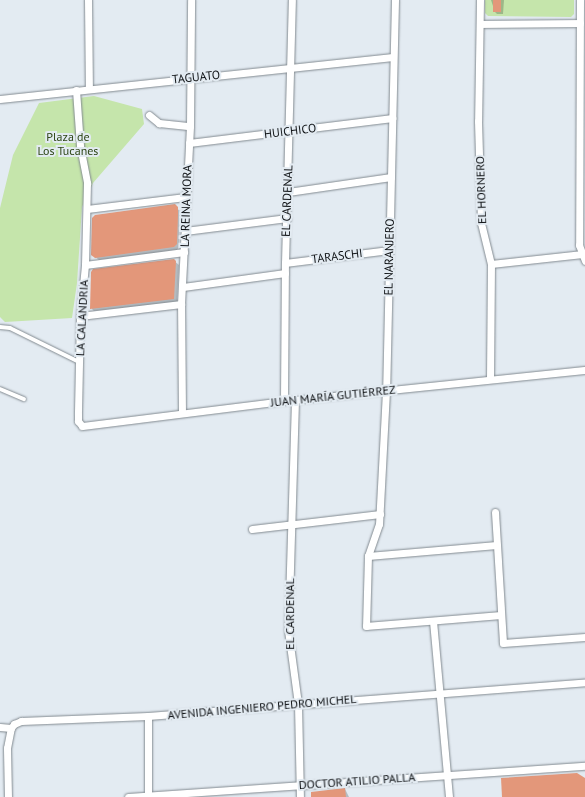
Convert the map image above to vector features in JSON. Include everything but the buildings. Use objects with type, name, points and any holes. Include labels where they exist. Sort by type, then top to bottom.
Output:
[{"type":"street","points":[[88,0],[89,89]]},
{"type":"street","name":"LA REINA MORA","points":[[182,413],[181,304],[190,126],[191,0]]},
{"type":"street","name":"EL CARDENAL","points":[[284,401],[285,263],[292,67],[292,0]]},
{"type":"street","name":"EL NARANJERO","points":[[394,0],[386,391],[380,514],[379,524],[368,556],[366,626],[433,621]]},
{"type":"street","name":"EL HORNERO","points":[[480,0],[478,121],[481,223],[491,264],[490,378]]},
{"type":"street","points":[[580,0],[579,245],[585,262]]},
{"type":"street","points":[[480,24],[580,23]]},
{"type":"street","name":"TAGUATO","points":[[0,99],[191,77],[393,57]]},
{"type":"street","name":"LA CALANDRIA","points":[[76,90],[78,130],[87,183],[85,265],[80,316],[79,362],[78,421],[82,426]]},
{"type":"street","points":[[149,116],[159,123],[190,126]]},
{"type":"street","name":"HUICHICO","points":[[189,143],[392,118]]},
{"type":"street","points":[[288,192],[391,177]]},
{"type":"street","points":[[87,209],[185,197]]},
{"type":"street","points":[[185,231],[287,218]]},
{"type":"street","name":"TARASCHI","points":[[285,263],[389,250]]},
{"type":"street","points":[[85,265],[184,252]]},
{"type":"street","points":[[491,264],[582,254]]},
{"type":"street","points":[[183,287],[285,273]]},
{"type":"street","points":[[80,316],[181,304]]},
{"type":"street","name":"JUAN MARÍA GUTIÉRREZ","points":[[82,426],[490,378],[585,370]]},
{"type":"street","name":"EL CARDENAL","points":[[295,400],[288,630],[298,704],[300,797]]},
{"type":"street","points":[[495,512],[503,643],[585,637]]},
{"type":"street","points":[[252,529],[380,514]]},
{"type":"street","points":[[368,556],[497,545]]},
{"type":"street","points":[[449,797],[433,621],[501,615]]},
{"type":"street","name":"AVENIDA INGENIERO PEDRO MICHEL","points":[[11,728],[14,724],[21,721],[148,716],[585,682]]},
{"type":"street","points":[[148,716],[148,797]]},
{"type":"street","points":[[0,727],[11,728],[7,748],[8,797]]},
{"type":"street","name":"DOCTOR ATILIO PALLA","points":[[128,797],[585,766]]},
{"type":"lane","points":[[0,326],[10,328],[79,362]]},
{"type":"lane","points":[[0,389],[24,399]]},
{"type":"green space","points":[[485,0],[574,0],[574,14],[571,17],[488,16],[485,13]]},
{"type":"green space","name":"Plaza de Los Tucanes","points":[[94,96],[142,109],[144,124],[93,183],[82,207],[77,283],[72,318],[5,322],[0,317],[0,208],[13,155],[39,103]]}]
